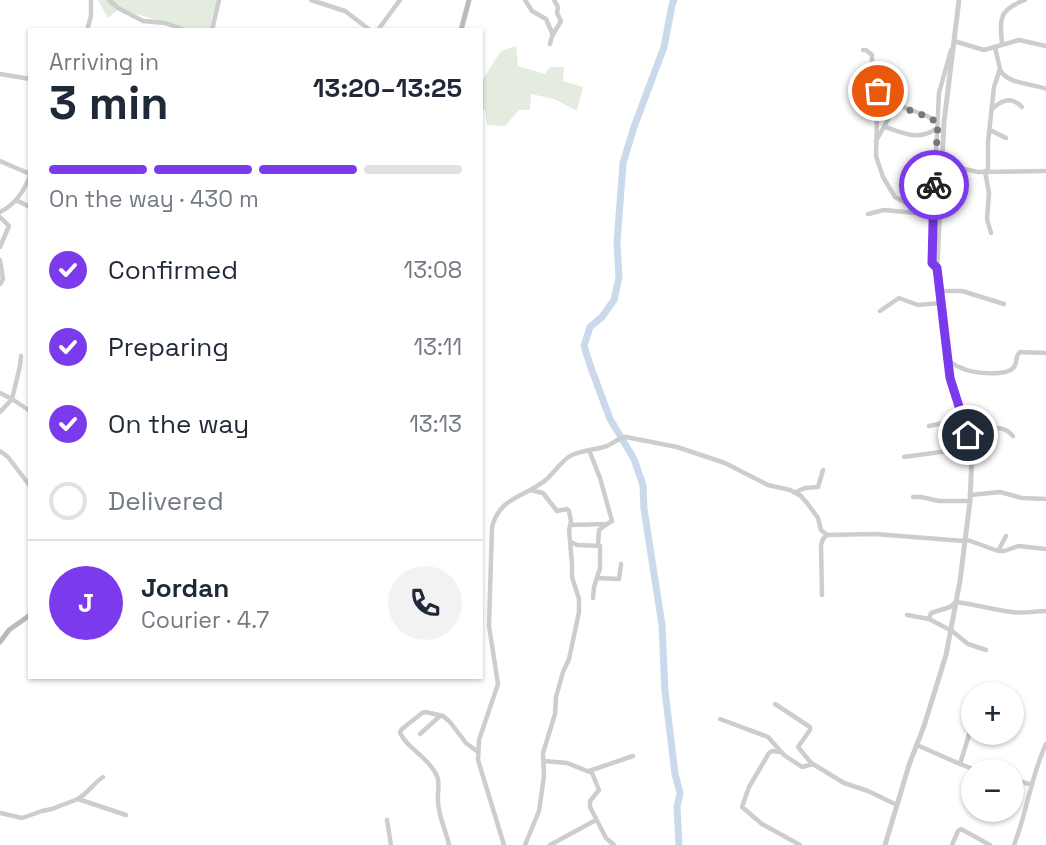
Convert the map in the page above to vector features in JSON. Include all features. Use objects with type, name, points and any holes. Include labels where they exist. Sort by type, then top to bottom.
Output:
[{"type":"main road","points":[[462,28],[469,0]]},
{"type":"main road","points":[[0,642],[28,617]]},
{"type":"street","points":[[88,28],[91,3],[96,0]]},
{"type":"street","points":[[109,0],[143,21],[166,23],[179,28]]},
{"type":"street","points":[[212,28],[219,0]]},
{"type":"street","points":[[311,0],[345,12],[367,28]]},
{"type":"street","points":[[379,28],[400,0]]},
{"type":"street","points":[[525,0],[532,11],[546,19],[553,35]]},
{"type":"street","points":[[550,44],[561,21],[554,0]]},
{"type":"street","points":[[885,845],[952,631],[970,498],[970,448],[952,390],[937,268],[947,99],[959,0]]},
{"type":"street","points":[[1002,44],[1003,13],[1009,7],[1025,0]]},
{"type":"street","points":[[954,45],[981,50],[1019,40],[1046,46]]},
{"type":"street","points":[[937,268],[932,263],[933,168],[939,93],[949,52],[954,45]]},
{"type":"street","points":[[995,47],[1000,69],[1006,77],[1026,86],[1046,89]]},
{"type":"street","points":[[863,50],[872,55],[872,83],[877,117],[876,156],[879,165],[895,197],[927,214],[933,221]]},
{"type":"street","points":[[991,233],[987,219],[989,130],[995,79],[1000,69]]},
{"type":"street","points":[[0,74],[28,79]]},
{"type":"street","points":[[872,83],[884,98],[927,116],[937,126]]},
{"type":"street","points":[[992,110],[1008,99],[1022,107]]},
{"type":"street","points":[[876,142],[896,105]]},
{"type":"street","points":[[885,127],[919,136],[928,135],[937,126]]},
{"type":"street","points":[[989,130],[1006,138]]},
{"type":"street","points":[[0,161],[28,174]]},
{"type":"street","points":[[942,164],[971,171],[1046,171]]},
{"type":"street","points":[[0,247],[9,226],[0,214],[16,200],[28,179]]},
{"type":"street","points":[[16,200],[28,206]]},
{"type":"street","points":[[868,214],[884,210],[933,214]]},
{"type":"street","points":[[0,260],[4,279],[0,284]]},
{"type":"street","points":[[939,292],[962,291],[1004,304]]},
{"type":"street","points":[[880,310],[899,298],[918,305],[941,303]]},
{"type":"street","points":[[948,360],[964,369],[993,374],[1012,369],[1020,352],[1046,353]]},
{"type":"street","points":[[0,412],[12,399],[20,356]]},
{"type":"street","points":[[0,393],[28,410]]},
{"type":"street","points":[[929,426],[962,419]]},
{"type":"street","points":[[968,435],[978,435],[998,428],[1008,430],[1013,436]]},
{"type":"street","points":[[504,845],[478,760],[478,752],[498,684],[488,619],[492,527],[494,517],[506,503],[545,480],[570,456],[610,445],[621,437],[642,439],[707,457],[768,485],[796,492],[818,518],[821,530],[827,535]]},
{"type":"street","points":[[904,457],[970,448]]},
{"type":"street","points":[[589,450],[611,520],[599,530],[600,568],[593,598]]},
{"type":"street","points":[[0,451],[8,457],[28,483]]},
{"type":"street","points":[[796,492],[818,486],[822,470]]},
{"type":"street","points":[[525,845],[539,811],[544,748],[555,714],[556,697],[569,659],[579,612],[579,599],[572,577],[569,510],[556,511],[545,495],[530,490]]},
{"type":"street","points":[[913,497],[939,501],[1000,492],[1022,498],[1046,499]]},
{"type":"street","points":[[570,525],[607,524]]},
{"type":"street","points":[[822,595],[821,545],[822,539],[827,535],[875,534],[965,540],[998,551],[1018,546],[1046,549]]},
{"type":"street","points":[[998,551],[1006,536]]},
{"type":"street","points":[[570,541],[577,545],[598,545]]},
{"type":"street","points":[[597,578],[619,579],[621,564]]},
{"type":"street","points":[[929,619],[931,612],[950,607],[956,602],[1028,614],[1046,611]]},
{"type":"street","points":[[906,615],[929,619],[952,631],[968,644],[986,650]]},
{"type":"street","points":[[775,704],[810,727],[798,747],[813,764],[844,783],[897,805]]},
{"type":"street","points":[[449,845],[438,802],[436,774],[424,757],[400,734],[402,729],[426,712],[446,717],[466,743],[478,752]]},
{"type":"street","points":[[420,734],[441,716]]},
{"type":"street","points":[[720,719],[768,737],[781,752],[802,767],[813,764]]},
{"type":"street","points":[[917,745],[960,764],[966,745]]},
{"type":"street","points":[[1014,845],[1045,747]]},
{"type":"street","points":[[781,752],[769,753],[749,787],[742,807],[762,824],[800,845]]},
{"type":"street","points":[[589,771],[633,756]]},
{"type":"street","points":[[544,761],[568,763],[589,771],[595,778],[599,792],[590,803],[606,838],[614,845]]},
{"type":"street","points":[[0,813],[22,818],[52,809],[78,799],[103,777]]},
{"type":"street","points":[[1024,783],[1032,785]]},
{"type":"street","points":[[78,799],[126,815]]},
{"type":"street","points":[[387,820],[391,845]]},
{"type":"street","points":[[550,845],[596,820]]},
{"type":"street","points":[[952,845],[961,829],[990,845]]},
{"type":"shaded area","points":[[98,0],[218,0],[210,28],[181,28],[119,9],[108,18]]},
{"type":"shaded area","points":[[516,46],[518,66],[545,74],[550,67],[564,67],[563,81],[583,87],[577,111],[554,99],[531,94],[530,110],[519,110],[505,126],[487,125],[483,109],[483,79],[501,51]]},
{"type":"waterway","points":[[674,0],[664,47],[623,163],[617,243],[619,277],[614,300],[602,317],[590,327],[584,346],[610,419],[634,459],[643,485],[644,509],[662,625],[665,691],[675,774],[680,793],[677,807],[679,845]]},
{"type":"way so far","points":[[878,91],[890,102],[938,123],[934,185]]},
{"type":"route","points":[[934,185],[932,263],[937,268],[952,390],[968,435]]}]
